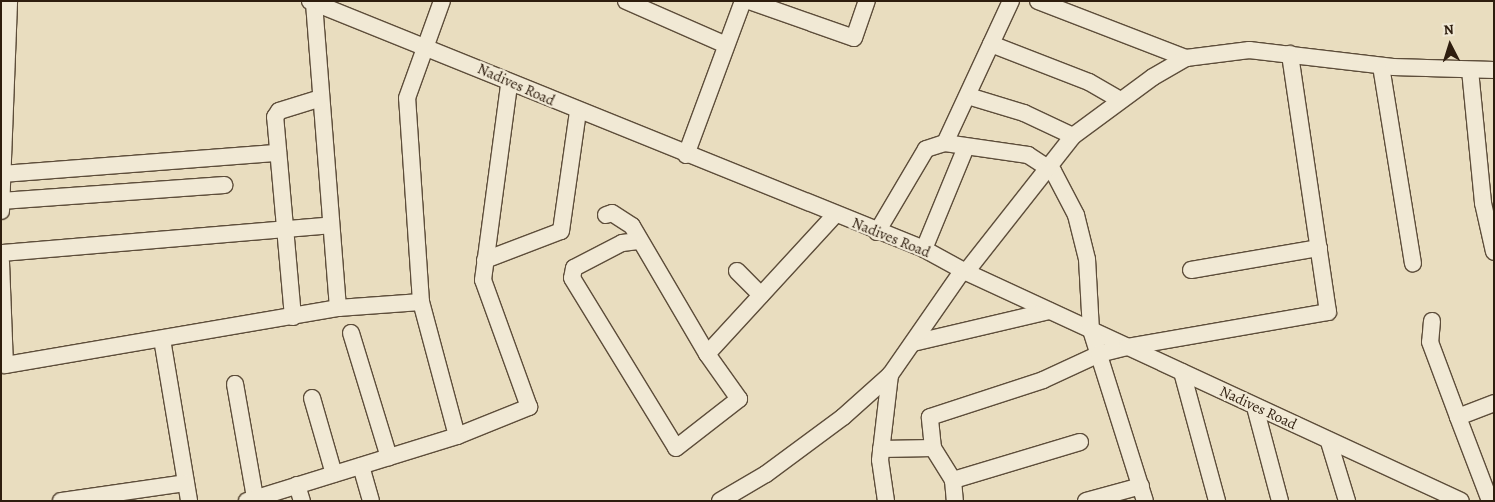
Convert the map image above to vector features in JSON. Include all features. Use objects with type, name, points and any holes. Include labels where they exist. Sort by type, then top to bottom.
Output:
[{"type":"street","points":[[1,211],[9,1]]},
{"type":"street","points":[[442,1],[407,98],[421,302],[457,436]]},
{"type":"street","points":[[686,155],[743,1]]},
{"type":"street","points":[[749,1],[854,38],[867,1]]},
{"type":"street","points":[[945,143],[1011,1]]},
{"type":"street","points":[[1038,1],[1186,58]]},
{"type":"street","points":[[312,2],[338,308]]},
{"type":"street","name":"Nadives Road","points":[[312,2],[425,47],[578,112],[924,249],[1049,311],[1461,501]]},
{"type":"street","points":[[628,2],[726,45]]},
{"type":"street","points":[[990,44],[1089,82],[1120,100]]},
{"type":"street","points":[[720,501],[738,496],[844,417],[890,375],[965,271],[996,237],[1046,166],[1073,136],[1120,100],[1186,58],[1249,50],[1381,66],[1494,70]]},
{"type":"street","points":[[955,501],[953,480],[933,448],[930,417],[1043,380],[1099,354],[1127,347],[1328,312],[1290,54]]},
{"type":"street","points":[[1381,66],[1412,263]]},
{"type":"street","points":[[1470,70],[1487,180],[1494,252]]},
{"type":"street","points":[[235,384],[251,500],[300,493],[334,474],[457,436],[529,407],[483,280],[509,84]]},
{"type":"street","points":[[968,96],[1024,113],[1073,136]]},
{"type":"street","points":[[293,317],[275,117],[279,112],[321,98]]},
{"type":"street","points":[[485,260],[561,231],[578,112]]},
{"type":"street","points":[[877,232],[926,149],[945,143],[1028,155],[1053,170],[1076,215],[1086,259],[1092,330],[1143,493],[1086,501]]},
{"type":"street","points":[[924,249],[966,147]]},
{"type":"street","points":[[2,174],[278,153]]},
{"type":"street","points":[[2,201],[224,185]]},
{"type":"street","points":[[606,215],[612,213],[632,226],[638,241],[706,354],[738,399],[676,448],[572,278],[574,268],[622,243],[638,241]]},
{"type":"street","points":[[706,354],[835,215]]},
{"type":"street","points":[[1,253],[285,231],[331,225]]},
{"type":"street","points":[[1190,270],[1319,248]]},
{"type":"street","points":[[1,262],[2,334],[5,365],[338,308],[421,302]]},
{"type":"street","points":[[737,271],[761,296]]},
{"type":"street","points":[[913,343],[1049,311]]},
{"type":"street","points":[[1432,321],[1430,342],[1490,501]]},
{"type":"street","points":[[352,333],[389,457]]},
{"type":"street","points":[[162,339],[189,501]]},
{"type":"street","points":[[1182,372],[1217,501]]},
{"type":"street","points":[[886,501],[882,449],[890,375]]},
{"type":"street","points":[[312,398],[334,474]]},
{"type":"street","points":[[1458,417],[1494,403]]},
{"type":"street","points":[[1255,407],[1280,501]]},
{"type":"street","points":[[953,480],[1080,442]]},
{"type":"street","points":[[1330,442],[1347,501]]},
{"type":"street","points":[[882,449],[933,448]]},
{"type":"street","points":[[361,466],[371,501]]},
{"type":"street","points":[[61,501],[186,483]]}]
